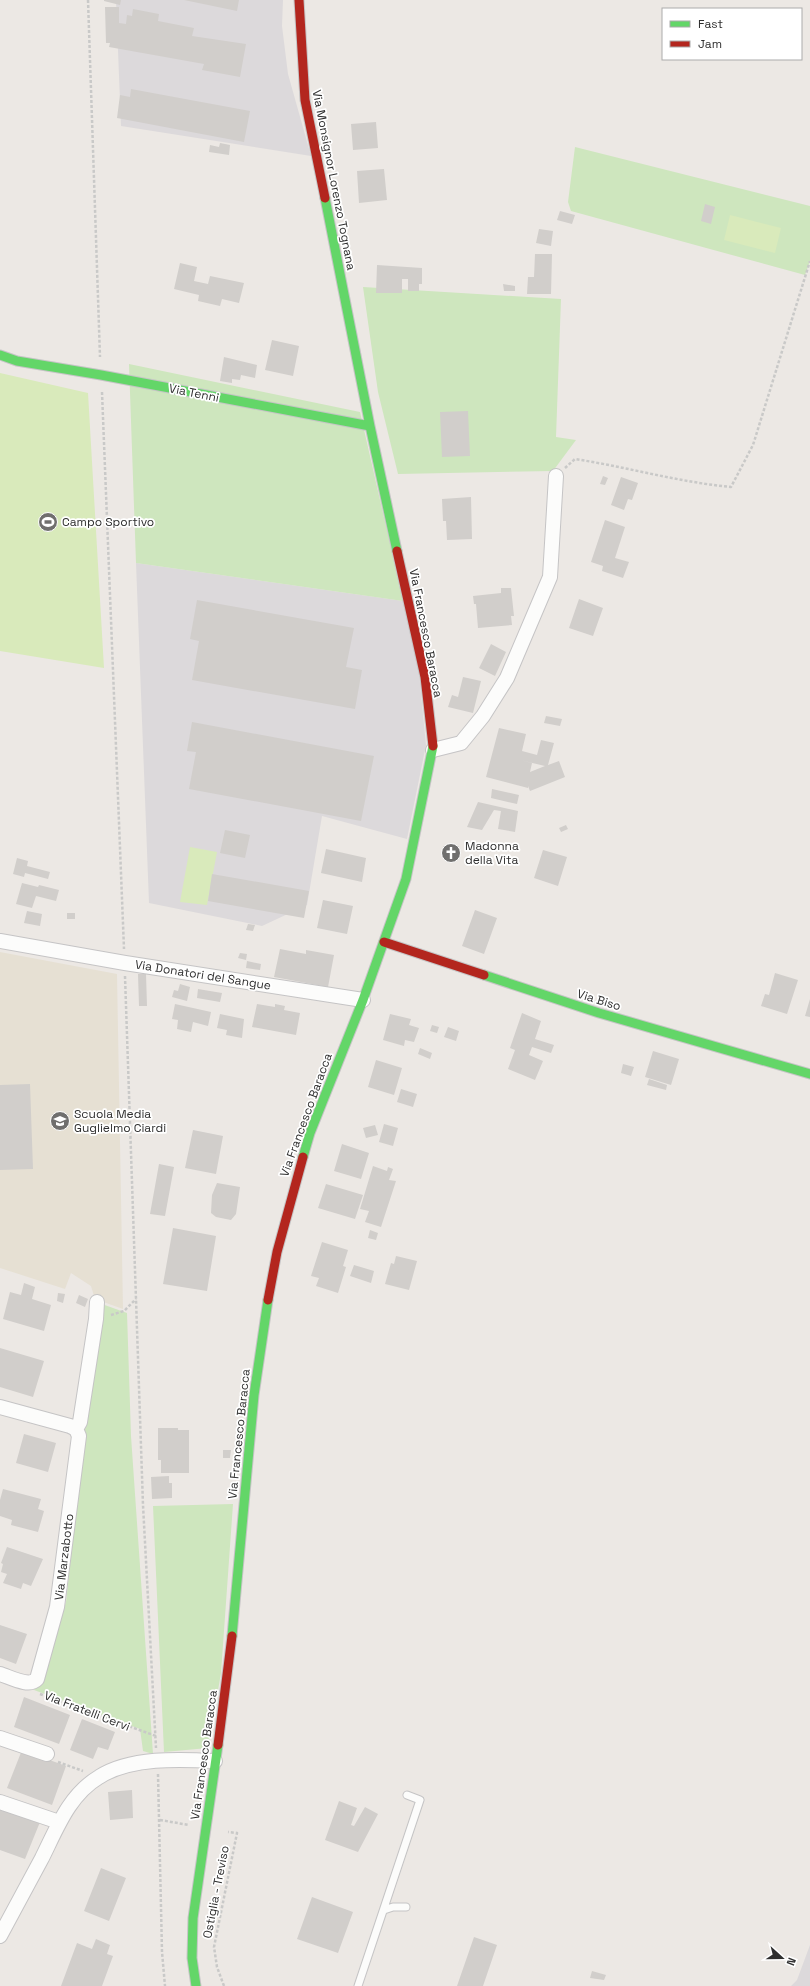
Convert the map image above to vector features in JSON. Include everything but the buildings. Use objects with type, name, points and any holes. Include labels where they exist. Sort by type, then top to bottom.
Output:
[{"type":"street","name":"Via Monsignor Lorenzo Tognana","points":[[299,0],[305,100],[358,362]]},
{"type":"street","name":"Via Tenni","points":[[0,355],[17,361],[101,375],[370,426]]},
{"type":"street","name":"Via Tenni","points":[[0,362],[17,361]]},
{"type":"street","name":"Via Francesco Baracca","points":[[196,1986],[192,1958],[193,1918],[231,1651],[254,1395],[274,1267],[295,1181],[310,1133],[363,1000],[406,879],[433,750],[425,677],[370,426],[358,362]]},
{"type":"street","points":[[433,750],[461,743],[483,716],[507,678],[550,577],[556,476]]},
{"type":"street","name":"Via Donatori del Sangue","points":[[0,941],[125,963],[363,1000]]},
{"type":"street","name":"Via Biso","points":[[384,942],[599,1013],[810,1074]]},
{"type":"street","name":"Via Marzabotto","points":[[34,1682],[37,1679],[57,1607],[79,1436],[76,1429],[80,1422],[96,1319],[96,1302]]},
{"type":"street","points":[[0,1407],[76,1429]]},
{"type":"street","name":"Via Fratelli Cervi","points":[[0,1674],[29,1684],[34,1682]]},
{"type":"street","points":[[0,1738],[47,1754]]},
{"type":"street","points":[[0,1936],[67,1809],[88,1784],[100,1776],[118,1768],[149,1761],[215,1761]]},
{"type":"street","points":[[0,1802],[60,1822]]},
{"type":"lane","points":[[358,1986],[420,1800],[407,1795]]},
{"type":"lane","points":[[384,1910],[393,1907],[406,1907]]},
{"type":"path","points":[[88,0],[144,1505],[156,1749]]},
{"type":"path","points":[[556,476],[575,459],[618,466],[700,484],[731,487],[753,446],[810,261]]},
{"type":"path","points":[[96,1319],[124,1311],[136,1298]]},
{"type":"path","name":"Via Fratelli Cervi","points":[[34,1682],[40,1694],[156,1736]]},
{"type":"path","points":[[47,1754],[48,1758],[84,1771]]},
{"type":"path","points":[[157,1770],[160,1820],[162,1952],[165,1986]]},
{"type":"path","points":[[160,1820],[193,1826]]},
{"type":"path","name":"Ostiglia - Treviso","points":[[224,1986],[217,1967],[214,1947],[237,1833],[228,1832]]},
{"type":"shaded area","points":[[116,0],[283,0],[282,26],[288,74],[311,156],[121,126]]},
{"type":"shaded area","points":[[136,563],[403,601],[419,673],[426,745],[407,839],[322,816],[307,905],[262,926],[149,903]]},
{"type":"shaded area","name":"Scuola Media Guglielmo Ciardi","points":[[0,952],[117,974],[123,1309],[95,1299],[91,1286],[71,1273],[65,1289],[0,1268]]},
{"type":"shaded area","points":[[810,1945],[810,1986],[791,1986],[797,1980]]},
{"type":"green space","points":[[575,147],[810,206],[810,261],[805,275],[571,211],[568,202]]},
{"type":"green space","points":[[730,215],[781,228],[775,253],[724,240]]},
{"type":"green space","points":[[363,287],[561,299],[556,437],[576,440],[553,471],[398,474],[378,392]]},
{"type":"green space","points":[[129,364],[360,412],[403,601],[136,563]]},
{"type":"green space","name":"Campo Sportivo","points":[[0,373],[88,393],[104,668],[0,651]]},
{"type":"green space","points":[[190,847],[217,852],[207,905],[180,902]]},
{"type":"green space","points":[[99,1303],[127,1313],[131,1436],[153,1754],[143,1751],[140,1729],[34,1690],[43,1673],[66,1602]]},
{"type":"green space","points":[[233,1504],[221,1673],[208,1748],[164,1752],[153,1506]]},
{"type":"traffic: fast","points":[[325,198],[370,426],[397,551]]},
{"type":"traffic: fast","points":[[0,355],[17,361],[101,375],[370,426]]},
{"type":"traffic: fast","points":[[303,1157],[310,1133],[363,1000],[406,879],[433,746]]},
{"type":"traffic: fast","points":[[484,975],[599,1013],[810,1074]]},
{"type":"traffic: fast","points":[[232,1636],[254,1395],[268,1300]]},
{"type":"traffic: fast","points":[[196,1986],[192,1958],[193,1918],[218,1745]]},
{"type":"traffic: jam","points":[[299,0],[305,100],[325,198]]},
{"type":"traffic: jam","points":[[397,551],[425,677],[433,746]]},
{"type":"traffic: jam","points":[[384,942],[484,975]]},
{"type":"traffic: jam","points":[[268,1300],[277,1252],[303,1157]]},
{"type":"traffic: jam","points":[[218,1745],[232,1636]]},
{"type":"place","name":"Campo Sportivo","points":[[48,522]]},
{"type":"place","name":"Madonna della Vita","points":[[451,853]]},
{"type":"place","name":"Scuola Media Guglielmo Ciardi","points":[[60,1121]]}]
